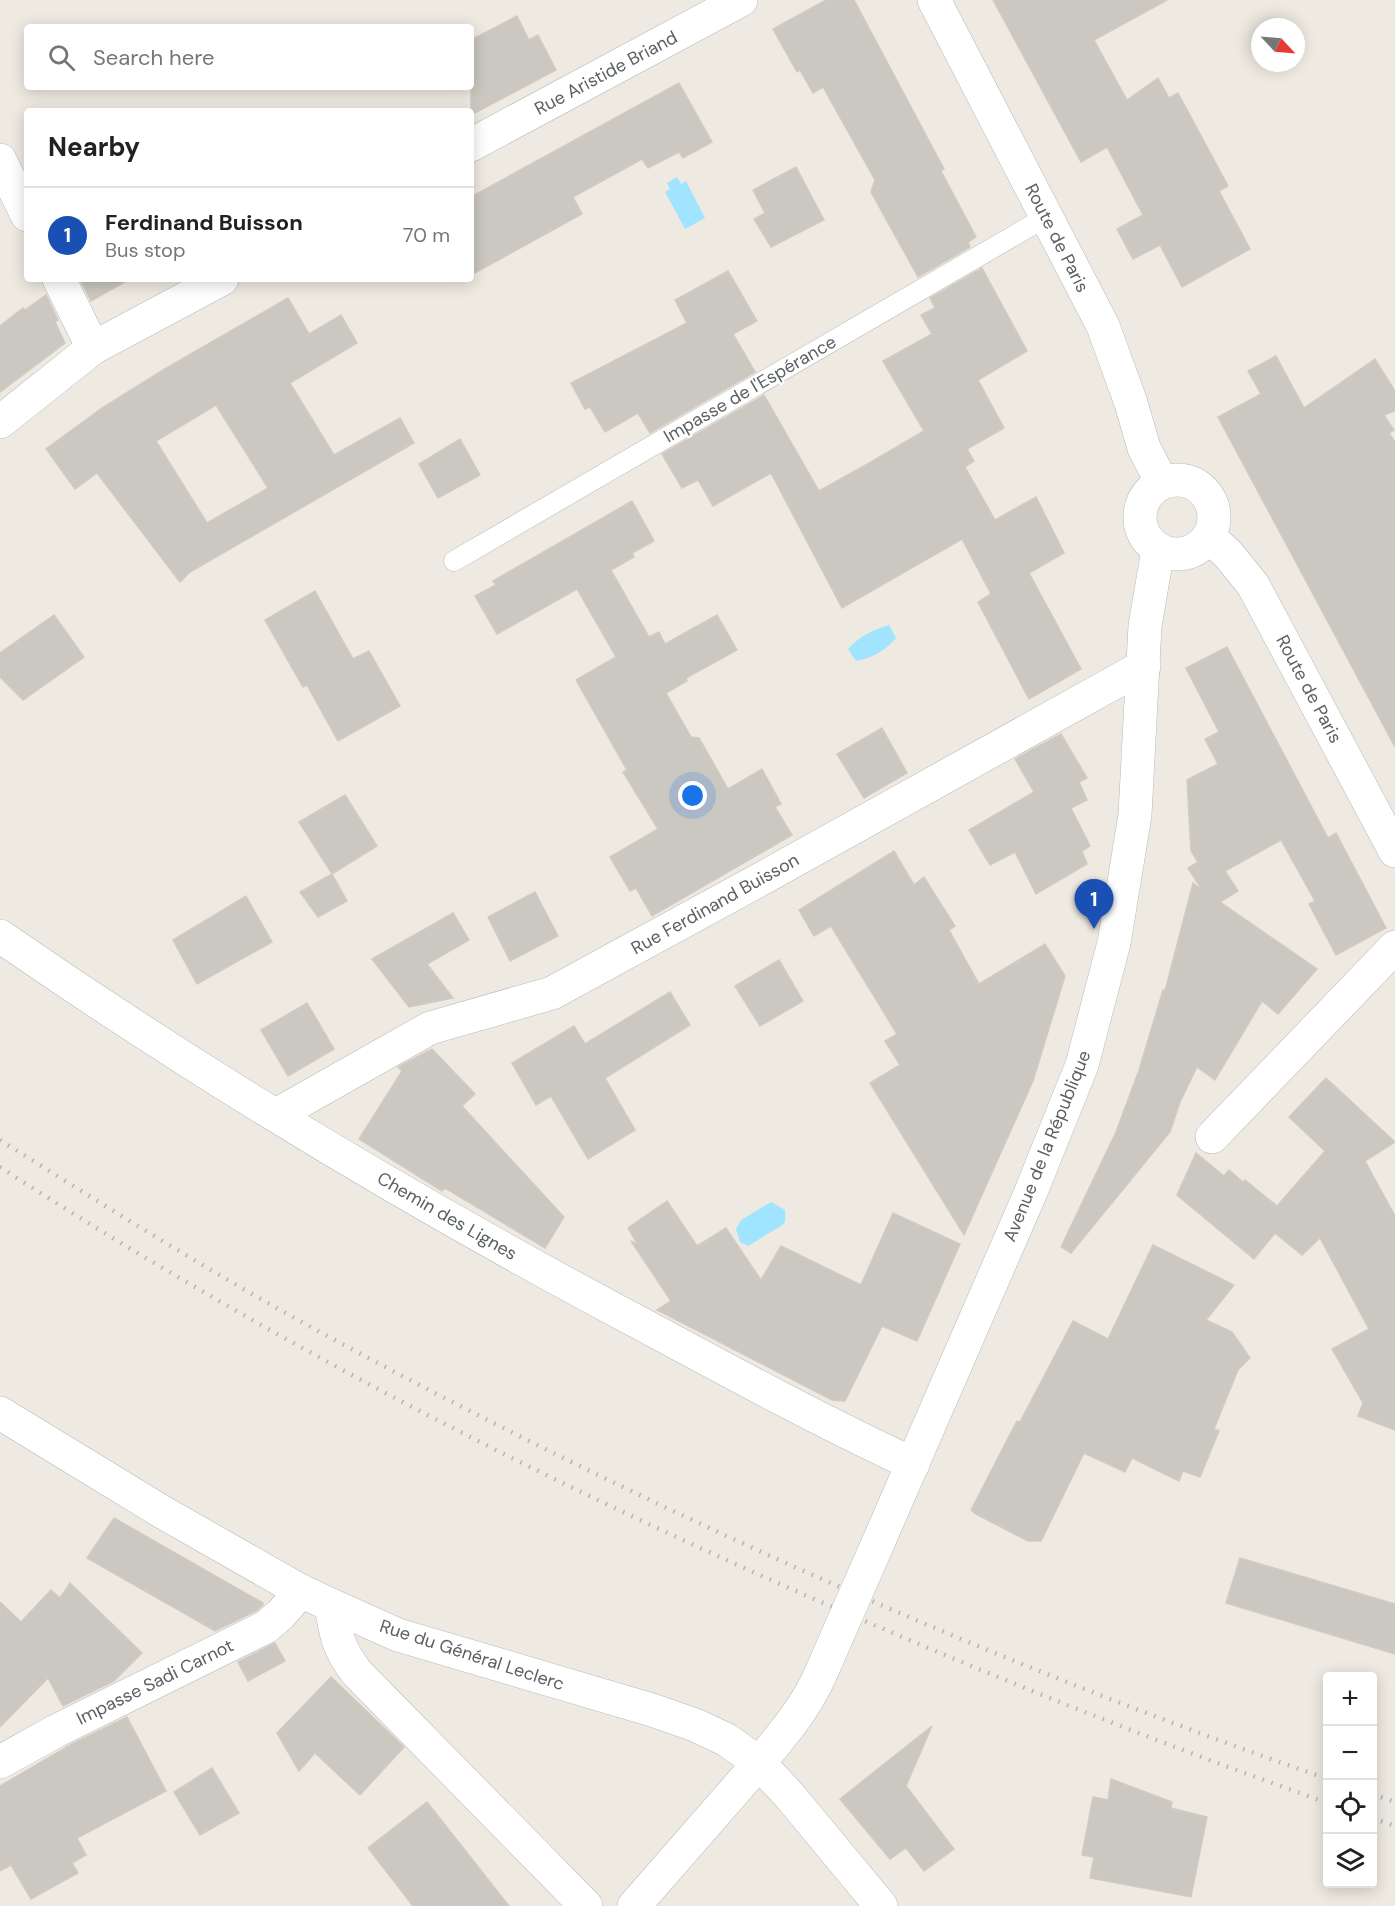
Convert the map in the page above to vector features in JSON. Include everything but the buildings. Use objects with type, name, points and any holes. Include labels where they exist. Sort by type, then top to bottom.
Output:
[{"type":"street","name":"Rue Aristide Briand","points":[[474,143],[741,0]]},
{"type":"street","name":"Route de Paris","points":[[934,0],[1102,326],[1131,403],[1143,448],[1162,483]]},
{"type":"street","points":[[0,160],[24,208]]},
{"type":"street","points":[[60,282],[93,348]]},
{"type":"street","points":[[0,422],[93,348],[216,282]]},
{"type":"street","points":[[1183,480],[1193,483],[1202,489],[1213,506],[1215,517],[1209,537],[1202,546],[1192,552],[1169,554],[1158,550],[1149,542],[1140,521],[1145,498],[1152,489],[1162,483],[1183,480]]},
{"type":"street","name":"Route de Paris","points":[[1209,537],[1228,554],[1253,585],[1395,851]]},
{"type":"street","name":"Avenue de la République","points":[[634,1906],[759,1763],[812,1695],[1030,1194],[1082,1065],[1114,943],[1133,826],[1145,626],[1158,550]]},
{"type":"street","name":"Rue Ferdinand Buisson","points":[[276,1115],[430,1028],[552,993],[1144,666]]},
{"type":"street","name":"Chemin des Lignes","points":[[0,936],[53,973],[276,1115],[537,1269],[831,1426],[913,1464]]},
{"type":"street","points":[[1212,1137],[1395,947]]},
{"type":"street","name":"Rue du Général Leclerc","points":[[0,1413],[164,1514],[301,1591],[331,1605],[398,1635],[695,1725],[727,1740],[759,1763],[789,1795],[880,1906]]},
{"type":"street","name":"Impasse Sadi Carnot","points":[[0,1762],[56,1731],[266,1627],[301,1591]]},
{"type":"street","points":[[331,1605],[336,1636],[343,1655],[357,1673],[586,1906]]},
{"type":"lane","name":"Impasse de l'Espérance","points":[[454,561],[1046,217]]},
{"type":"water","points":[[677,177],[681,184],[686,181],[705,218],[685,229],[665,192],[670,189],[667,183]]},
{"type":"water","points":[[889,625],[896,638],[878,653],[856,661],[848,649],[867,634]]},
{"type":"water","points":[[771,1202],[785,1210],[785,1222],[748,1246],[740,1242],[736,1229],[741,1220]]},
{"type":"railway","points":[[0,1140],[170,1246],[300,1321],[583,1468],[827,1582],[951,1635],[1076,1686],[1323,1777]]},
{"type":"railway","points":[[0,1167],[103,1232],[313,1354],[420,1411],[637,1519],[974,1667],[1150,1738],[1323,1801]]},
{"type":"railway","points":[[1377,1796],[1395,1802]]},
{"type":"railway","points":[[1377,1820],[1395,1826]]},
{"type":"place","name":"Ferdinand Buisson","points":[[1094,929]]}]
